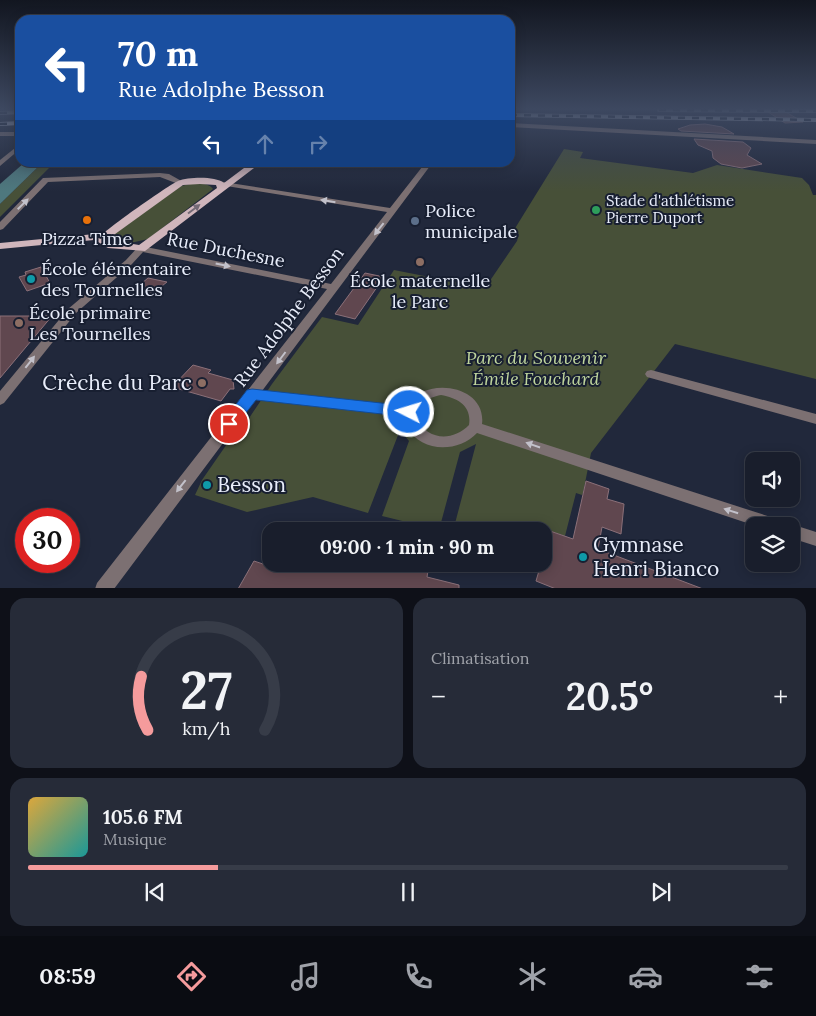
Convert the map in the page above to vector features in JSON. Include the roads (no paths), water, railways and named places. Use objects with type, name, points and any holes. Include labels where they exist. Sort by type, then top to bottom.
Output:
[{"type":"main road","points":[[0,246],[95,237],[108,245],[141,249],[241,167]]},
{"type":"main road","points":[[104,241],[107,234],[181,183],[220,184],[249,167]]},
{"type":"main road","points":[[0,240],[118,227]]},
{"type":"street","points":[[698,135],[816,142]]},
{"type":"street","points":[[0,164],[15,150]]},
{"type":"street","name":"Rue Adolphe Besson","points":[[102,588],[426,167]]},
{"type":"street","points":[[0,227],[46,180],[160,175],[181,183]]},
{"type":"street","points":[[220,184],[394,211]]},
{"type":"street","points":[[0,400],[72,311],[129,262],[141,249]]},
{"type":"street","name":"Rue Duchesne","points":[[141,249],[334,288]]},
{"type":"street","points":[[651,374],[816,419]]},
{"type":"street","points":[[442,391],[451,392],[473,405],[476,412],[475,427],[464,438],[454,442],[434,442],[417,433],[412,426],[409,412],[412,405],[424,394],[442,391]]},
{"type":"street","points":[[252,394],[409,412]]},
{"type":"street","points":[[475,427],[750,517]]},
{"type":"street","points":[[800,534],[816,539]]},
{"type":"place","name":"Stade d'athlétisme Pierre Duport","points":[[596,210]]},
{"type":"place","name":"Pizza Time","points":[[87,220]]},
{"type":"place","name":"Police municipale","points":[[415,221]]},
{"type":"place","name":"École maternelle le Parc","points":[[420,262]]},
{"type":"place","name":"École élémentaire des Tournelles","points":[[31,279]]},
{"type":"place","name":"École primaire Les Tournelles","points":[[19,323]]},
{"type":"place","name":"Crèche du Parc","points":[[202,383]]},
{"type":"place","name":"Besson","points":[[207,485]]},
{"type":"place","name":"Gymnase Henri Bianco","points":[[583,557]]},
{"type":"park label","name":"Parc du Souvenir Émile Fouchard","points":[[536,368]]}]
